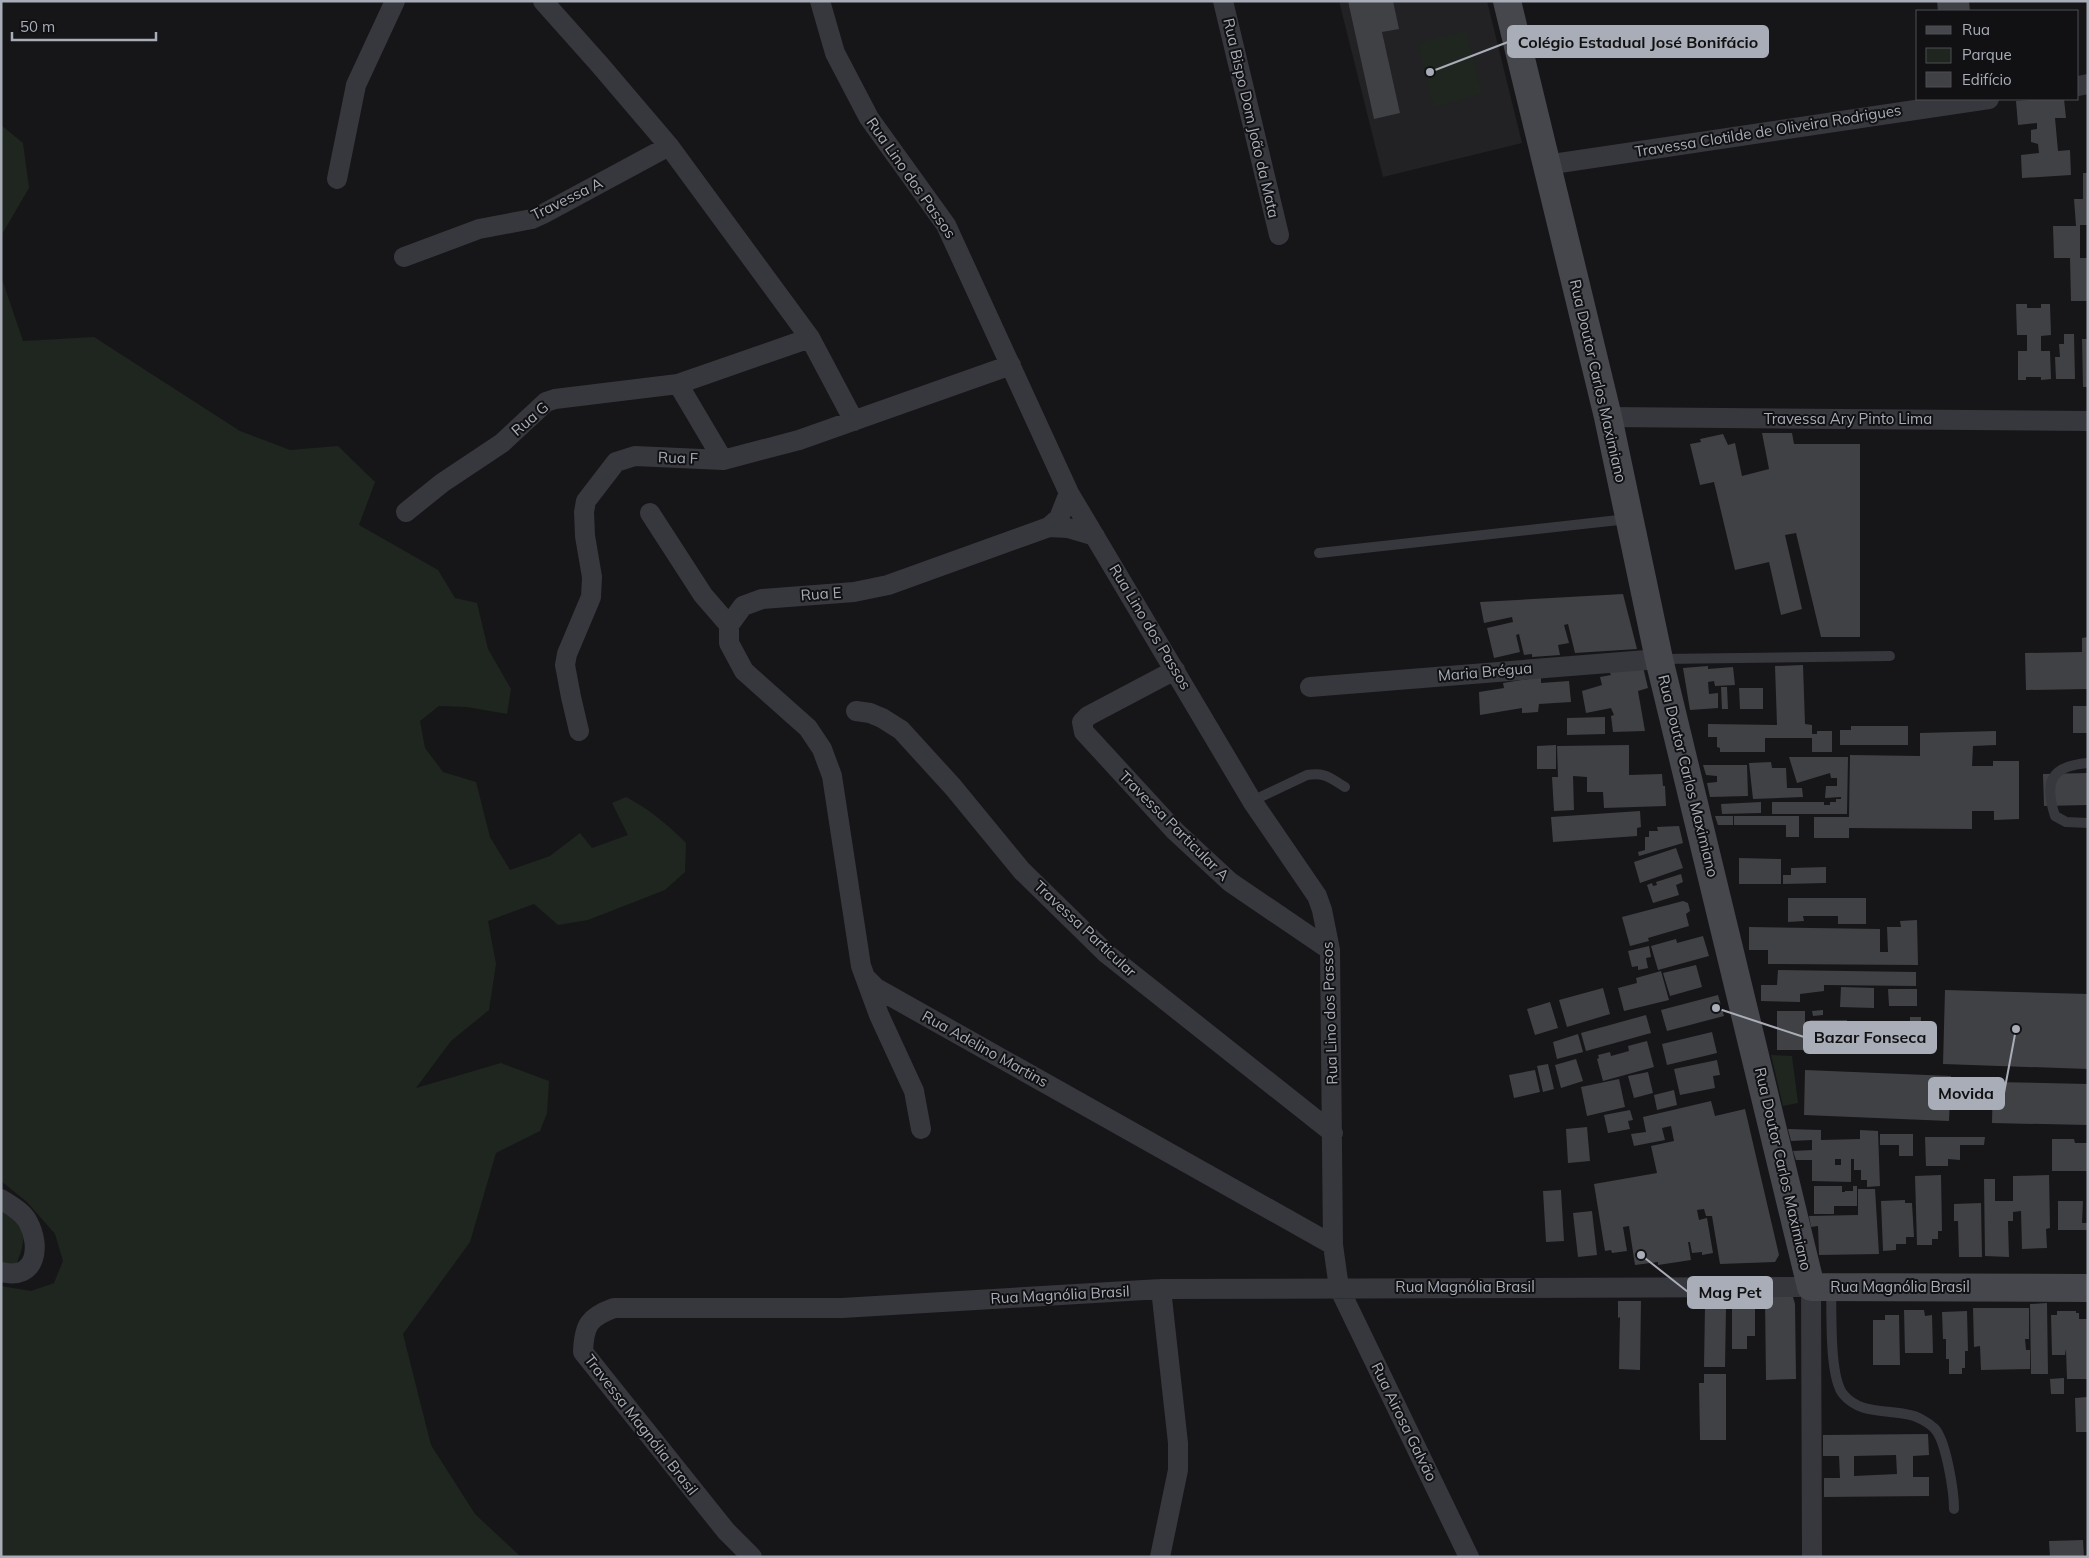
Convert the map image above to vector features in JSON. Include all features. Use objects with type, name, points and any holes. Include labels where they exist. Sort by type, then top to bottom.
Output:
[{"type":"main road","name":"Rua Doutor Carlos Maximiano","points":[[1507,1],[1608,417],[1659,659],[1821,1287]]},
{"type":"main road","name":"Rua Magnólia Brasil","points":[[1821,1287],[2088,1288]]},
{"type":"street","points":[[337,179],[356,85],[395,1]]},
{"type":"street","points":[[543,1],[669,146],[810,338],[854,421]]},
{"type":"street","name":"Rua Lino dos Passos","points":[[820,1],[835,53],[859,101],[869,118],[946,225],[1012,365],[1069,493],[1176,670],[1252,801],[1317,896],[1322,910],[1330,950],[1333,1245],[1339,1288]]},
{"type":"street","name":"Rua Bispo Dom João da Mata","points":[[1223,1],[1280,235]]},
{"type":"street","name":"Travessa Clotilde de Oliveira Rodrigues","points":[[1546,165],[1982,100]]},
{"type":"street","name":"Travessa A","points":[[404,257],[480,229],[543,214],[669,146]]},
{"type":"street","name":"Rua G","points":[[406,512],[442,483],[502,443],[546,402],[555,399],[678,384],[810,338]]},
{"type":"street","name":"Rua F","points":[[579,731],[565,665],[566,654],[591,597],[592,577],[585,536],[584,512],[586,501],[616,462],[623,458],[635,456],[723,460],[799,440],[1012,365]]},
{"type":"street","points":[[678,384],[723,460]]},
{"type":"street","name":"Travessa Ary Pinto Lima","points":[[1608,417],[2088,421]]},
{"type":"street","points":[[1049,527],[1059,518],[1069,493]]},
{"type":"street","points":[[650,512],[703,594],[729,625],[729,643],[744,671],[808,728],[822,749],[832,776],[861,966],[878,1015],[914,1091],[921,1129]]},
{"type":"street","name":"Rua E","points":[[729,625],[743,606],[762,599],[854,592],[888,585],[1049,527],[1068,528],[1095,536]]},
{"type":"street","name":"Maria Brégua","points":[[1310,687],[1659,659]]},
{"type":"street","name":"Travessa Particular A","points":[[1176,670],[1088,716],[1082,722],[1084,732],[1175,831],[1230,882],[1330,950]]},
{"type":"street","name":"Travessa Particular","points":[[856,711],[870,713],[882,718],[901,730],[953,787],[1022,871],[1107,954],[1332,1133]]},
{"type":"street","name":"Rua Adelino Martins","points":[[866,978],[876,988],[1333,1245]]},
{"type":"street","points":[[1,1199],[27,1219],[34,1238],[35,1255],[28,1268],[19,1274],[12,1275],[1,1272]]},
{"type":"street","name":"Rua Magnólia Brasil","points":[[842,1308],[1161,1289],[1821,1287]]},
{"type":"street","name":"Rua Doutor Carlos Maximiano","points":[[1812,1557],[1821,1287]]},
{"type":"street","name":"Rua Airosa Galvão","points":[[1339,1288],[1470,1557]]},
{"type":"street","points":[[1160,1557],[1178,1470],[1178,1443],[1161,1289]]},
{"type":"street","name":"Travessa Magnólia Brasil","points":[[752,1557],[726,1531],[583,1352],[583,1336],[589,1323],[598,1314],[614,1308],[842,1308]]},
{"type":"lane","points":[[1319,553],[1630,519]]},
{"type":"lane","points":[[1659,659],[1890,656]]},
{"type":"lane","points":[[2088,763],[2072,764],[2058,770],[2052,781],[2050,799],[2056,816],[2066,822],[2088,823]]},
{"type":"lane","points":[[1252,801],[1307,775],[1323,774],[1345,787]]},
{"type":"lane","points":[[1821,1287],[1835,1373],[1842,1393],[1856,1406],[1912,1415],[1934,1428],[1944,1449],[1954,1495],[1954,1509]]},
{"type":"shaded area","points":[[1339,1],[1487,1],[1522,143],[1383,177]]},
{"type":"green space","points":[[1466,31],[1482,94],[1434,107],[1418,43]]},
{"type":"green space","points":[[1,125],[23,143],[29,188],[1,236]]},
{"type":"green space","points":[[1,276],[23,341],[94,337],[240,431],[290,450],[338,446],[375,482],[359,525],[438,570],[455,598],[477,603],[488,649],[511,689],[507,714],[467,707],[439,706],[420,721],[425,748],[443,772],[476,782],[490,837],[510,870],[550,856],[580,833],[592,848],[628,835],[612,803],[626,797],[658,817],[686,843],[685,872],[665,890],[588,920],[558,925],[534,904],[488,921],[496,964],[489,1010],[451,1041],[416,1088],[501,1063],[549,1081],[547,1113],[540,1131],[496,1153],[470,1242],[403,1334],[431,1445],[475,1514],[521,1557],[1,1557],[1,1286],[31,1291],[54,1283],[63,1261],[55,1234],[27,1202],[1,1181]]},
{"type":"green space","points":[[1771,1055],[1792,1056],[1798,1103],[1783,1106]]},
{"type":"green space","points":[[1,1208],[16,1222],[23,1235],[22,1249],[15,1268],[1,1269]]},
{"type":"building","points":[[1348,1],[1393,1],[1399,29],[1382,32],[1400,113],[1374,119]]},
{"type":"building","points":[[1937,1],[1969,1],[1970,10],[1938,10]]},
{"type":"building","points":[[2064,100],[2066,118],[2055,118],[2058,151],[2070,150],[2071,175],[2022,178],[2021,155],[2039,153],[2038,144],[2031,142],[2031,130],[2037,129],[2037,123],[2018,125],[2016,101]]},
{"type":"building","points":[[2083,173],[2088,173],[2088,225],[2080,225],[2080,258],[2088,258],[2088,301],[2071,301],[2070,258],[2054,258],[2053,226],[2076,226],[2074,199],[2083,199]]},
{"type":"building","points":[[2016,304],[2027,304],[2027,308],[2041,308],[2041,304],[2050,304],[2051,335],[2041,336],[2041,351],[2050,351],[2051,379],[2041,380],[2041,377],[2026,377],[2026,380],[2018,380],[2018,351],[2027,351],[2027,335],[2017,335]]},
{"type":"building","points":[[2064,334],[2074,334],[2075,379],[2056,379],[2055,357],[2060,357],[2059,344],[2064,344]]},
{"type":"building","points":[[2082,339],[2088,339],[2088,387],[2083,387]]},
{"type":"building","points":[[1762,433],[1792,433],[1794,444],[1860,444],[1860,637],[1821,637],[1796,533],[1785,535],[1802,609],[1781,615],[1769,562],[1735,570],[1714,482],[1700,485],[1690,444],[1701,442],[1700,439],[1723,434],[1728,445],[1735,443],[1742,476],[1769,469]]},
{"type":"building","points":[[1623,594],[1637,649],[1575,653],[1568,624],[1564,625],[1569,643],[1558,645],[1560,655],[1532,657],[1532,654],[1524,655],[1519,634],[1516,635],[1520,652],[1494,658],[1487,628],[1513,622],[1512,617],[1484,623],[1480,602]]},
{"type":"building","points":[[2088,637],[2088,689],[2026,690],[2025,653],[2082,652],[2082,638]]},
{"type":"building","points":[[1803,665],[1805,724],[1812,725],[1812,734],[1817,734],[1817,731],[1832,731],[1832,752],[1812,752],[1812,738],[1765,738],[1765,752],[1720,752],[1720,748],[1717,747],[1717,737],[1708,737],[1708,724],[1777,725],[1775,666]]},
{"type":"building","points":[[1708,666],[1708,669],[1733,667],[1735,685],[1715,686],[1714,681],[1708,682],[1709,694],[1718,693],[1718,708],[1690,710],[1683,668]]},
{"type":"building","points":[[1643,667],[1648,688],[1638,691],[1645,731],[1613,732],[1611,716],[1614,715],[1611,708],[1586,713],[1582,691],[1602,685],[1600,677],[1611,675],[1608,669]]},
{"type":"building","points":[[1541,677],[1541,683],[1569,681],[1571,702],[1539,704],[1538,712],[1522,713],[1522,708],[1480,715],[1479,692],[1504,688],[1503,683]]},
{"type":"building","points":[[1721,687],[1727,687],[1728,709],[1722,709]]},
{"type":"building","points":[[1739,688],[1763,688],[1763,709],[1740,709]]},
{"type":"building","points":[[2073,706],[2088,706],[2088,733],[2073,733]]},
{"type":"building","points":[[1605,717],[1605,734],[1567,735],[1567,718]]},
{"type":"building","points":[[1851,726],[1908,726],[1908,745],[1840,745],[1840,730],[1851,730]]},
{"type":"building","points":[[1996,731],[1996,745],[1973,746],[1972,766],[1993,766],[1993,761],[2019,761],[2019,819],[1994,820],[1994,811],[1972,811],[1972,829],[1849,828],[1849,838],[1814,838],[1814,817],[1849,817],[1850,755],[1920,756],[1920,733]]},
{"type":"building","points":[[1556,745],[1556,769],[1537,769],[1537,746]]},
{"type":"building","points":[[1629,745],[1629,775],[1662,774],[1666,806],[1604,808],[1603,792],[1587,792],[1587,777],[1573,776],[1574,810],[1554,811],[1552,777],[1558,777],[1557,746]]},
{"type":"building","points":[[1789,757],[1848,757],[1847,814],[1772,814],[1772,802],[1824,802],[1824,805],[1830,805],[1830,802],[1836,802],[1836,799],[1841,799],[1841,797],[1825,798],[1826,786],[1837,786],[1837,778],[1831,778],[1830,773],[1797,783]]},
{"type":"building","points":[[1771,762],[1772,768],[1786,768],[1787,788],[1802,788],[1803,797],[1753,799],[1749,763]]},
{"type":"building","points":[[1703,765],[1747,765],[1748,796],[1710,797],[1707,783],[1717,782],[1717,776],[1706,775]]},
{"type":"building","points":[[2088,773],[2088,805],[2044,806],[2043,774]]},
{"type":"building","points":[[1761,802],[1761,813],[1722,814],[1721,804]]},
{"type":"building","points":[[1640,811],[1641,827],[1637,828],[1637,836],[1553,842],[1551,817]]},
{"type":"building","points":[[1715,816],[1733,816],[1733,825],[1718,825]]},
{"type":"building","points":[[1734,816],[1799,816],[1799,837],[1786,837],[1786,825],[1734,825]]},
{"type":"building","points":[[1679,826],[1683,843],[1639,856],[1638,852],[1645,850],[1645,837],[1649,837],[1649,831],[1658,831],[1657,827]]},
{"type":"building","points":[[1676,848],[1683,868],[1640,883],[1634,862]]},
{"type":"building","points":[[1739,858],[1781,859],[1781,884],[1739,884]]},
{"type":"building","points":[[1826,867],[1826,883],[1783,884],[1783,875],[1791,875],[1791,868]]},
{"type":"building","points":[[1681,874],[1683,882],[1676,885],[1679,895],[1653,903],[1647,885],[1652,883],[1653,886],[1657,885],[1656,882]]},
{"type":"building","points":[[1788,898],[1866,898],[1866,924],[1838,924],[1838,916],[1803,916],[1804,921],[1788,922]]},
{"type":"building","points":[[1683,901],[1688,903],[1690,911],[1686,914],[1689,926],[1648,938],[1649,941],[1630,946],[1622,917]]},
{"type":"building","points":[[1917,920],[1918,965],[1768,964],[1768,950],[1749,950],[1749,927],[1880,929],[1880,952],[1888,952],[1887,927],[1901,927],[1900,921]]},
{"type":"building","points":[[1703,936],[1709,956],[1658,970],[1651,946],[1676,939],[1677,943]]},
{"type":"building","points":[[1649,946],[1651,957],[1646,958],[1648,968],[1638,970],[1638,966],[1632,967],[1628,951]]},
{"type":"building","points":[[1696,965],[1702,987],[1670,996],[1663,973]]},
{"type":"building","points":[[1778,970],[1916,972],[1916,986],[1824,985],[1824,991],[1800,994],[1800,1002],[1761,1001],[1761,985],[1777,985]]},
{"type":"building","points":[[1661,971],[1669,1000],[1624,1011],[1618,988],[1637,983],[1636,978]]},
{"type":"building","points":[[1841,987],[1874,988],[1874,1008],[1840,1007]]},
{"type":"building","points":[[1603,988],[1610,1014],[1567,1027],[1559,1000]]},
{"type":"building","points":[[1888,989],[1917,989],[1917,1006],[1889,1006]]},
{"type":"building","points":[[1945,990],[2088,994],[2088,1069],[1943,1064]]},
{"type":"building","points":[[1718,995],[1724,1016],[1667,1031],[1661,1010]]},
{"type":"building","points":[[1550,1002],[1558,1028],[1535,1035],[1527,1009]]},
{"type":"building","points":[[1823,1010],[1823,1015],[1813,1016],[1812,1011]]},
{"type":"building","points":[[1777,1011],[1805,1011],[1805,1050],[1777,1050]]},
{"type":"building","points":[[1646,1015],[1651,1033],[1586,1051],[1581,1033]]},
{"type":"building","points":[[1910,1017],[1921,1017],[1920,1041],[1910,1041]]},
{"type":"building","points":[[1810,1020],[1847,1020],[1847,1031],[1834,1031],[1834,1038],[1820,1039],[1820,1043],[1810,1043]]},
{"type":"building","points":[[1712,1032],[1717,1053],[1667,1065],[1662,1044]]},
{"type":"building","points":[[1578,1034],[1583,1052],[1557,1059],[1553,1042]]},
{"type":"building","points":[[1647,1041],[1654,1067],[1603,1081],[1597,1059],[1599,1058],[1598,1055],[1610,1052],[1611,1056],[1629,1051],[1628,1046]]},
{"type":"building","points":[[1576,1059],[1583,1081],[1561,1088],[1555,1065]]},
{"type":"building","points":[[1717,1060],[1720,1075],[1713,1076],[1715,1088],[1680,1095],[1674,1069]]},
{"type":"building","points":[[1548,1064],[1554,1089],[1543,1092],[1537,1066]]},
{"type":"building","points":[[1535,1070],[1540,1092],[1514,1098],[1509,1075]]},
{"type":"building","points":[[1805,1070],[1951,1076],[1949,1121],[1804,1115]]},
{"type":"building","points":[[1648,1072],[1653,1093],[1634,1098],[1628,1076]]},
{"type":"building","points":[[1619,1079],[1625,1107],[1587,1116],[1581,1087]]},
{"type":"building","points":[[1993,1082],[2088,1084],[2088,1125],[1992,1123]]},
{"type":"building","points":[[1674,1090],[1677,1105],[1657,1110],[1654,1095]]},
{"type":"building","points":[[1711,1101],[1715,1116],[1745,1109],[1779,1255],[1775,1262],[1720,1264],[1712,1216],[1706,1216],[1704,1209],[1697,1210],[1699,1220],[1707,1218],[1713,1253],[1702,1255],[1702,1252],[1692,1253],[1690,1242],[1688,1242],[1691,1260],[1658,1265],[1658,1262],[1635,1265],[1629,1226],[1623,1227],[1627,1251],[1612,1253],[1611,1250],[1605,1251],[1594,1184],[1657,1173],[1651,1146],[1674,1141],[1671,1126],[1662,1128],[1665,1140],[1634,1146],[1631,1134],[1646,1132],[1643,1117]]},
{"type":"building","points":[[1630,1110],[1633,1120],[1628,1121],[1630,1129],[1608,1133],[1604,1115]]},
{"type":"building","points":[[1587,1127],[1590,1161],[1568,1163],[1566,1129]]},
{"type":"building","points":[[1788,1129],[1821,1130],[1821,1140],[1860,1139],[1860,1130],[1878,1131],[1880,1186],[1867,1187],[1867,1180],[1861,1180],[1861,1170],[1854,1170],[1854,1159],[1851,1159],[1851,1182],[1812,1181],[1812,1160],[1796,1160],[1793,1151],[1812,1150],[1812,1140],[1791,1141]],"holes":[[[1835,1159],[1841,1159],[1841,1165],[1835,1165]]]},
{"type":"building","points":[[1880,1134],[1913,1134],[1913,1156],[1899,1156],[1899,1145],[1880,1145]]},
{"type":"building","points":[[1925,1137],[1985,1137],[1984,1145],[1960,1145],[1960,1160],[1948,1159],[1948,1166],[1926,1166]]},
{"type":"building","points":[[2052,1139],[2074,1139],[2075,1143],[2088,1143],[2088,1171],[2052,1171]]},
{"type":"building","points":[[1941,1175],[1942,1231],[1938,1231],[1938,1239],[1932,1239],[1932,1245],[1917,1245],[1915,1176]]},
{"type":"building","points":[[2049,1175],[2050,1228],[2046,1229],[2047,1248],[2022,1249],[2021,1211],[2013,1212],[2013,1221],[2008,1221],[2009,1257],[1985,1256],[1984,1179],[1995,1179],[1995,1201],[2013,1201],[2013,1176]]},
{"type":"building","points":[[1814,1186],[1842,1186],[1842,1192],[1845,1192],[1853,1191],[1853,1186],[1857,1186],[1857,1206],[1834,1206],[1834,1214],[1814,1214]]},
{"type":"building","points":[[1858,1189],[1875,1189],[1879,1254],[1819,1255],[1818,1226],[1811,1227],[1809,1216],[1858,1215]]},
{"type":"building","points":[[1561,1190],[1564,1241],[1546,1242],[1543,1191]]},
{"type":"building","points":[[1905,1200],[1905,1203],[1912,1203],[1914,1237],[1906,1237],[1906,1244],[1896,1244],[1896,1250],[1883,1251],[1881,1201]]},
{"type":"building","points":[[2058,1201],[2083,1201],[2082,1223],[2088,1223],[2088,1230],[2058,1230]]},
{"type":"building","points":[[1981,1203],[1982,1257],[1959,1257],[1958,1221],[1954,1221],[1954,1204]]},
{"type":"building","points":[[1592,1211],[1597,1255],[1578,1257],[1573,1213]]},
{"type":"building","points":[[1765,1297],[1793,1297],[1795,1304],[1796,1379],[1766,1380]]},
{"type":"building","points":[[1732,1300],[1755,1300],[1755,1336],[1747,1336],[1747,1349],[1732,1349]]},
{"type":"building","points":[[1618,1301],[1641,1301],[1640,1370],[1619,1369],[1620,1317],[1618,1318]]},
{"type":"building","points":[[2047,1303],[2048,1374],[2031,1374],[2030,1304]]},
{"type":"building","points":[[1705,1305],[1726,1306],[1725,1367],[1704,1367]]},
{"type":"building","points":[[1973,1308],[2029,1308],[2029,1339],[2025,1339],[2026,1350],[2030,1350],[2030,1369],[1981,1370],[1980,1346],[1974,1347]]},
{"type":"building","points":[[1904,1310],[1924,1310],[1925,1316],[1932,1315],[1933,1353],[1905,1353]]},
{"type":"building","points":[[1967,1311],[1968,1351],[1965,1351],[1965,1368],[1962,1368],[1962,1374],[1949,1374],[1949,1359],[1946,1359],[1946,1339],[1943,1339],[1942,1312]]},
{"type":"building","points":[[2057,1311],[2076,1311],[2076,1313],[2079,1313],[2079,1319],[2088,1319],[2088,1379],[2067,1379],[2066,1349],[2065,1355],[2052,1355],[2051,1315],[2057,1315]]},
{"type":"building","points":[[1885,1315],[1899,1315],[1900,1365],[1873,1365],[1873,1320],[1885,1320]]},
{"type":"building","points":[[1704,1374],[1726,1374],[1726,1440],[1700,1440],[1699,1383],[1704,1383]]},
{"type":"building","points":[[2064,1378],[2064,1394],[2051,1394],[2050,1379]]},
{"type":"building","points":[[2087,1397],[2088,1432],[2076,1432],[2075,1398]]},
{"type":"building","points":[[1928,1434],[1929,1455],[1913,1456],[1913,1477],[1929,1477],[1929,1496],[1824,1497],[1824,1478],[1840,1478],[1839,1456],[1823,1456],[1823,1435]],"holes":[[[1896,1455],[1897,1474],[1854,1476],[1854,1456]]]},
{"type":"building","points":[[2083,1540],[2084,1557],[2050,1557],[2049,1541]]},
{"type":"place","name":"Colégio Estadual José Bonifácio","points":[[1430,72]]},
{"type":"place","name":"Bazar Fonseca","points":[[1716,1008]]},
{"type":"place","name":"Movida","points":[[2016,1029]]},
{"type":"place","name":"Mag Pet","points":[[1641,1255]]}]
